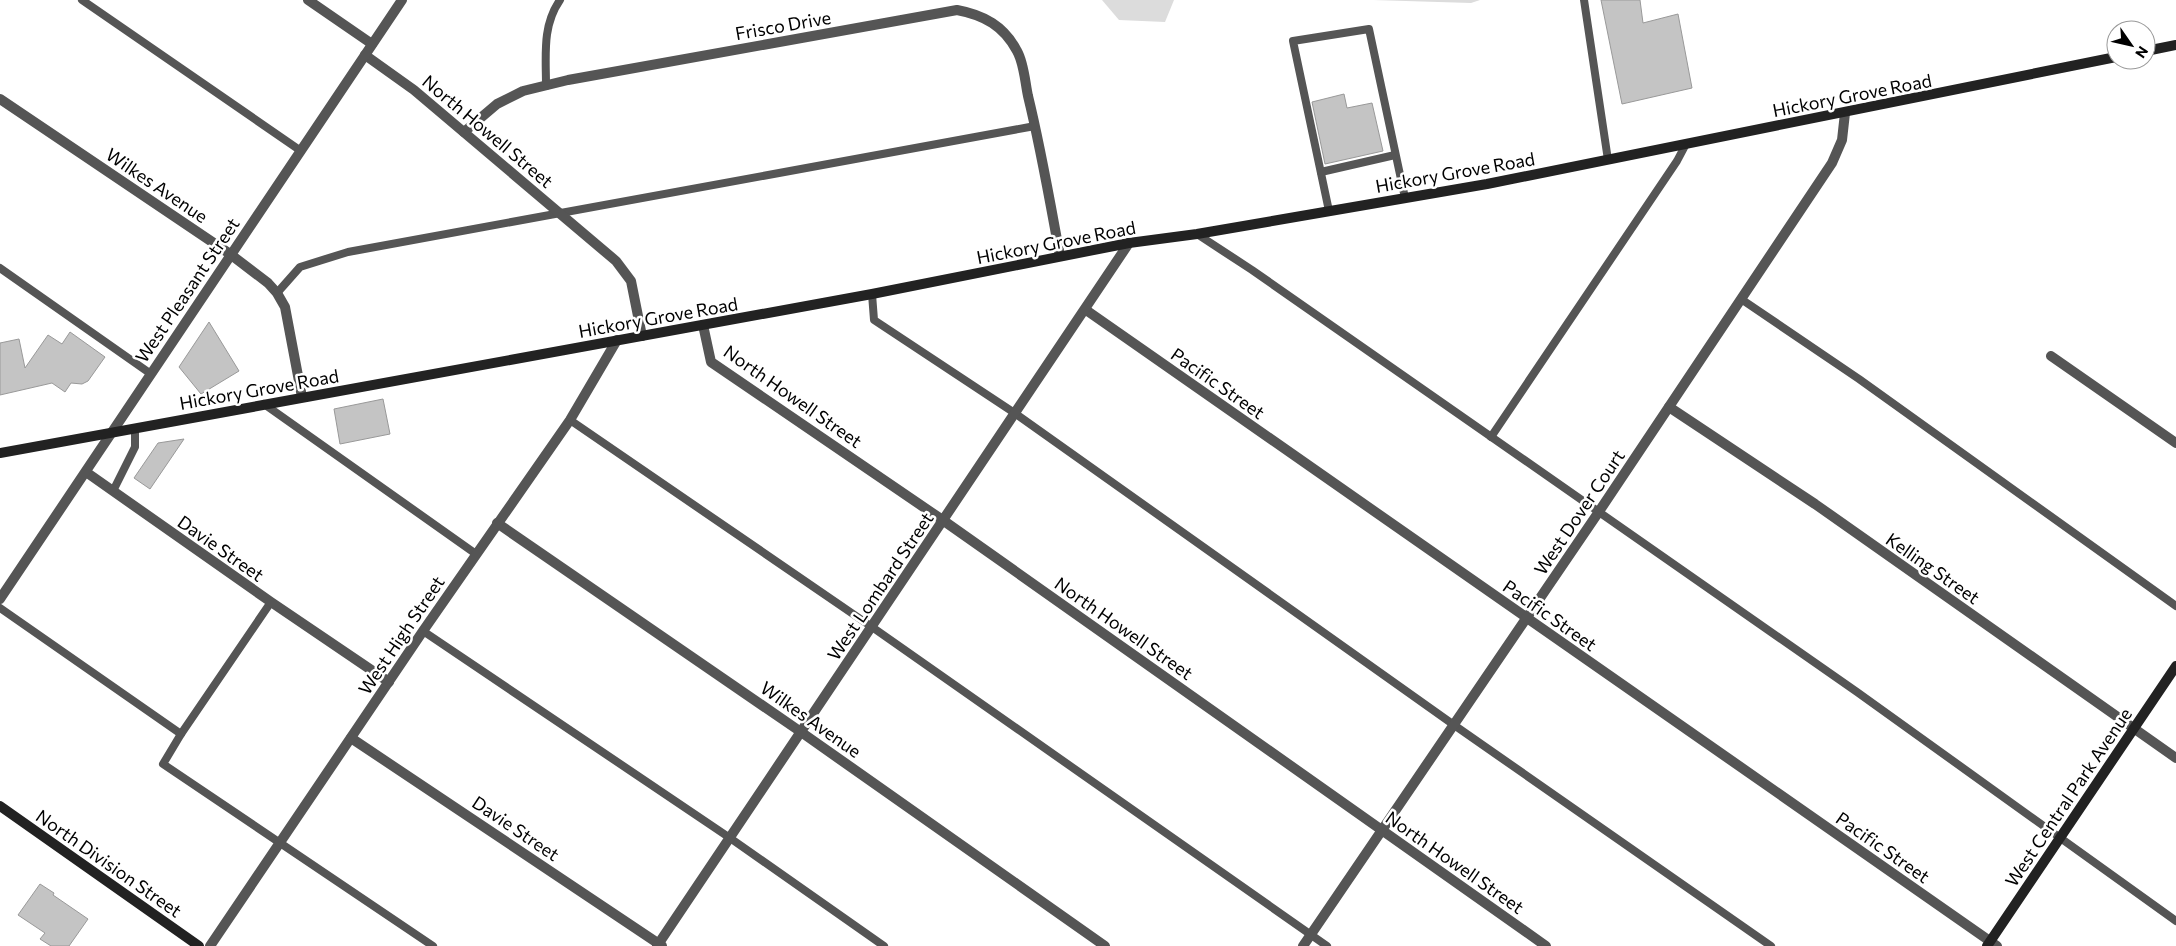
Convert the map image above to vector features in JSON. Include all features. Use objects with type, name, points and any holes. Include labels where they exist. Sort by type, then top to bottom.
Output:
[{"type":"main road","points":[[2156,49],[2176,45]]},
{"type":"main road","name":"Hickory Grove Road","points":[[0,453],[872,294],[1129,243],[1197,234],[1405,198],[1608,160],[2106,59]]},
{"type":"main road","name":"West Central Park Avenue","points":[[1991,944],[2176,666]]},
{"type":"main road","name":"North Division Street","points":[[0,806],[199,946]]},
{"type":"street","points":[[308,0],[372,44]]},
{"type":"street","name":"West Pleasant Street","points":[[0,599],[402,0]]},
{"type":"street","name":"Frisco Drive","points":[[464,132],[497,104],[523,92],[568,80],[957,10],[977,14],[992,21],[1018,52],[1036,126],[1060,256]]},
{"type":"street","name":"North Howell Street","points":[[365,55],[414,90],[616,261],[632,281],[642,336]]},
{"type":"street","name":"Wilkes Avenue","points":[[0,99],[255,271],[277,293],[285,307],[302,397]]},
{"type":"street","name":"West Dover Court","points":[[1303,946],[1598,513],[1832,163],[1842,140],[1845,113]]},
{"type":"street","name":"West Lombard Street","points":[[660,945],[1129,243]]},
{"type":"street","name":"Pacific Street","points":[[1086,310],[1991,944]]},
{"type":"street","name":"North Howell Street","points":[[703,325],[711,362],[944,521],[1546,946]]},
{"type":"street","name":"West High Street","points":[[210,946],[423,631],[570,420],[617,340]]},
{"type":"street","points":[[2051,356],[2176,443]]},
{"type":"street","name":"Kelling Street","points":[[1669,407],[1815,504],[2176,758]]},
{"type":"street","name":"Davie Street","points":[[86,472],[389,682]]},
{"type":"street","name":"Wilkes Avenue","points":[[497,523],[801,732],[1105,946]]},
{"type":"street","name":"Davie Street","points":[[351,738],[660,945]]},
{"type":"lane","points":[[82,0],[301,151]]},
{"type":"lane","points":[[546,86],[545,38],[553,10],[560,0]]},
{"type":"lane","points":[[1584,0],[1608,160]]},
{"type":"lane","points":[[1329,211],[1293,41],[1369,28],[1405,198]]},
{"type":"lane","points":[[277,293],[300,267],[332,256],[1036,126]]},
{"type":"lane","points":[[1491,437],[1670,171],[1686,144]]},
{"type":"lane","points":[[1320,172],[1395,156]]},
{"type":"lane","points":[[1197,234],[1252,270],[1857,692],[2176,921]]},
{"type":"lane","points":[[0,268],[151,374]]},
{"type":"lane","points":[[872,294],[874,320],[1016,414],[1454,725],[1771,946]]},
{"type":"lane","points":[[1741,299],[1859,379],[2176,606]]},
{"type":"lane","points":[[264,404],[476,554]]},
{"type":"lane","points":[[570,420],[872,627],[1328,946]]},
{"type":"lane","points":[[113,490],[136,447],[135,428]]},
{"type":"lane","points":[[271,602],[181,734],[163,764],[433,946]]},
{"type":"lane","points":[[0,608],[181,734]]},
{"type":"lane","points":[[423,631],[730,838],[884,946]]},
{"type":"shaded area","points":[[1102,0],[1174,0],[1165,22],[1119,20]]},
{"type":"shaded area","points":[[1373,0],[1480,0],[1471,3]]},
{"type":"building","points":[[1601,0],[1640,0],[1643,23],[1678,14],[1692,88],[1622,104]]},
{"type":"building","points":[[1344,94],[1347,108],[1372,103],[1383,151],[1325,164],[1312,102]]},
{"type":"building","points":[[209,322],[239,371],[201,394],[179,367]]},
{"type":"building","points":[[70,332],[105,357],[88,381],[82,384],[71,383],[65,392],[52,383],[0,395],[0,343],[19,339],[25,368],[48,335],[62,344]]},
{"type":"building","points":[[383,399],[390,434],[340,444],[334,409]]},
{"type":"building","points":[[184,439],[150,489],[134,478],[158,443]]},
{"type":"building","points":[[40,884],[88,919],[69,946],[51,946],[40,939],[45,933],[18,915]]}]
